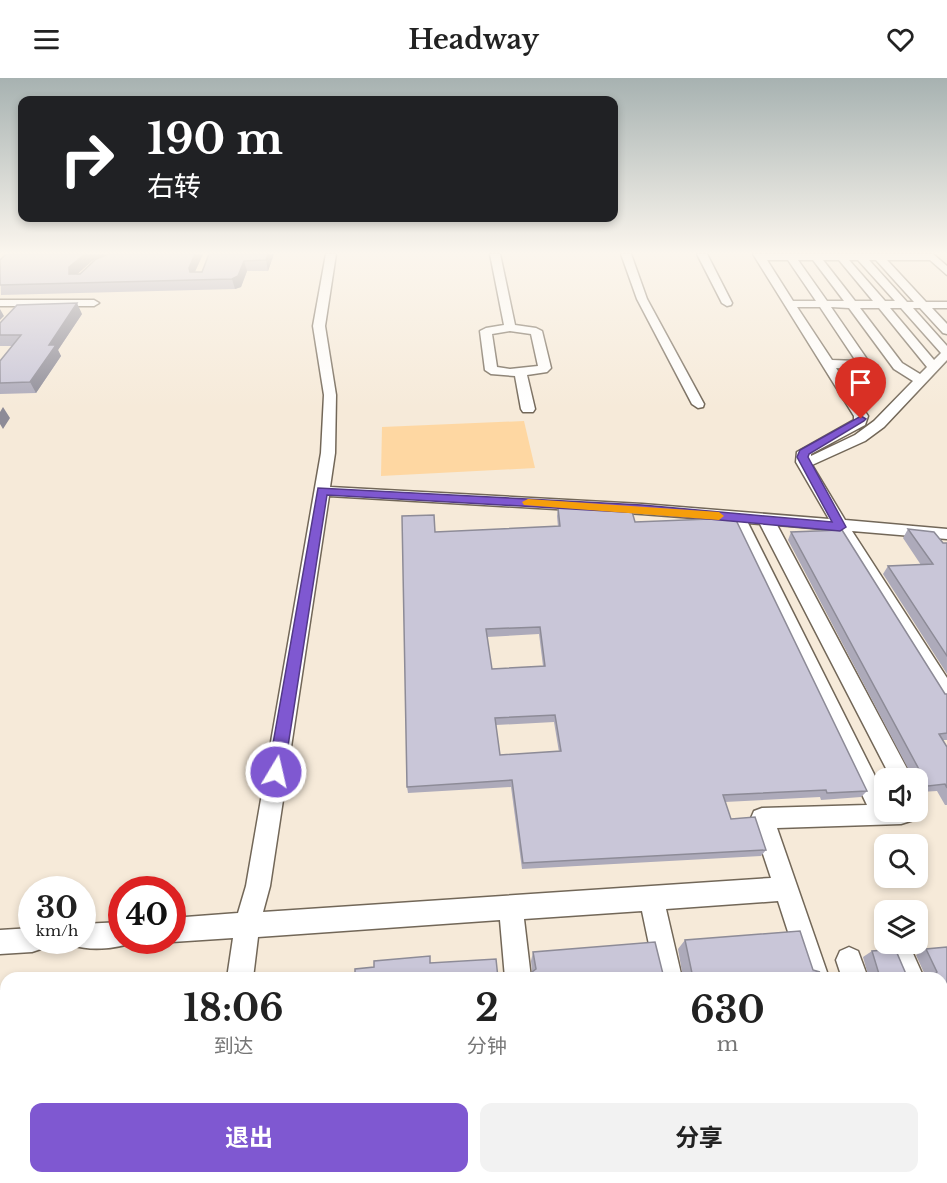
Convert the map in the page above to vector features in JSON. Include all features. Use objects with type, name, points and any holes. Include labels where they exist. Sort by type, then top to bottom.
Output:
[{"type":"street","points":[[11,319],[24,306]]},
{"type":"street","points":[[241,972],[247,925],[258,886],[330,433],[330,395],[319,326],[321,306]]},
{"type":"street","points":[[505,306],[510,328]]},
{"type":"street","points":[[646,306],[698,404]]},
{"type":"street","points":[[791,306],[861,419],[879,424]]},
{"type":"street","points":[[825,306],[865,365],[828,364]]},
{"type":"street","points":[[852,306],[898,366],[920,380]]},
{"type":"street","points":[[882,306],[934,367]]},
{"type":"street","points":[[805,464],[860,438],[879,424],[947,353],[904,306]]},
{"type":"street","points":[[925,306],[947,331]]},
{"type":"street","points":[[510,328],[536,331],[544,368],[520,372],[491,370],[486,331],[510,328]]},
{"type":"street","points":[[520,372],[528,409]]},
{"type":"street","points":[[861,419],[804,452],[805,464],[840,527],[947,694]]},
{"type":"street","points":[[322,491],[642,509],[947,534]]},
{"type":"street","points":[[738,518],[874,796]]},
{"type":"street","points":[[766,520],[897,768]]},
{"type":"street","points":[[814,972],[762,818],[874,814]]},
{"type":"street","points":[[186,929],[786,889]]},
{"type":"street","points":[[651,898],[668,972]]},
{"type":"street","points":[[511,907],[517,972]]},
{"type":"street","points":[[0,942],[18,941]]},
{"type":"shaded area","points":[[524,421],[535,468],[381,476],[382,427]]},
{"type":"building","points":[[16,306],[75,306],[49,345],[56,345],[30,382],[0,383],[0,361],[21,335],[0,335],[0,323]]},
{"type":"building","points":[[558,508],[631,508],[635,522],[735,518],[867,791],[827,793],[826,790],[723,795],[731,819],[755,817],[766,850],[523,863],[512,780],[407,787],[402,516],[434,515],[435,532],[560,526]],"holes":[[[540,627],[545,666],[492,669],[486,629]],[[555,715],[561,751],[500,755],[495,718]]]},
{"type":"building","points":[[908,529],[934,532],[943,543],[947,543],[947,656],[888,566],[933,564]]},
{"type":"building","points":[[842,530],[947,694],[947,733],[939,734],[947,747],[947,788],[945,784],[928,786],[928,768],[918,768],[791,532]]},
{"type":"building","points":[[800,931],[813,970],[820,972],[692,972],[685,940]]},
{"type":"building","points":[[655,942],[662,972],[532,972],[536,969],[533,952]]},
{"type":"building","points":[[947,947],[947,972],[937,972],[928,949]]},
{"type":"building","points":[[872,951],[874,954],[897,954],[905,972],[878,972]]},
{"type":"building","points":[[430,956],[430,963],[496,959],[497,972],[355,972],[355,969],[374,967],[374,961]]},
{"type":"slow traffic","points":[[528,502],[719,516]]},
{"type":"route","points":[[276,772],[322,491],[642,509],[840,527],[803,462],[803,457],[804,452],[860,422],[861,419]]}]
